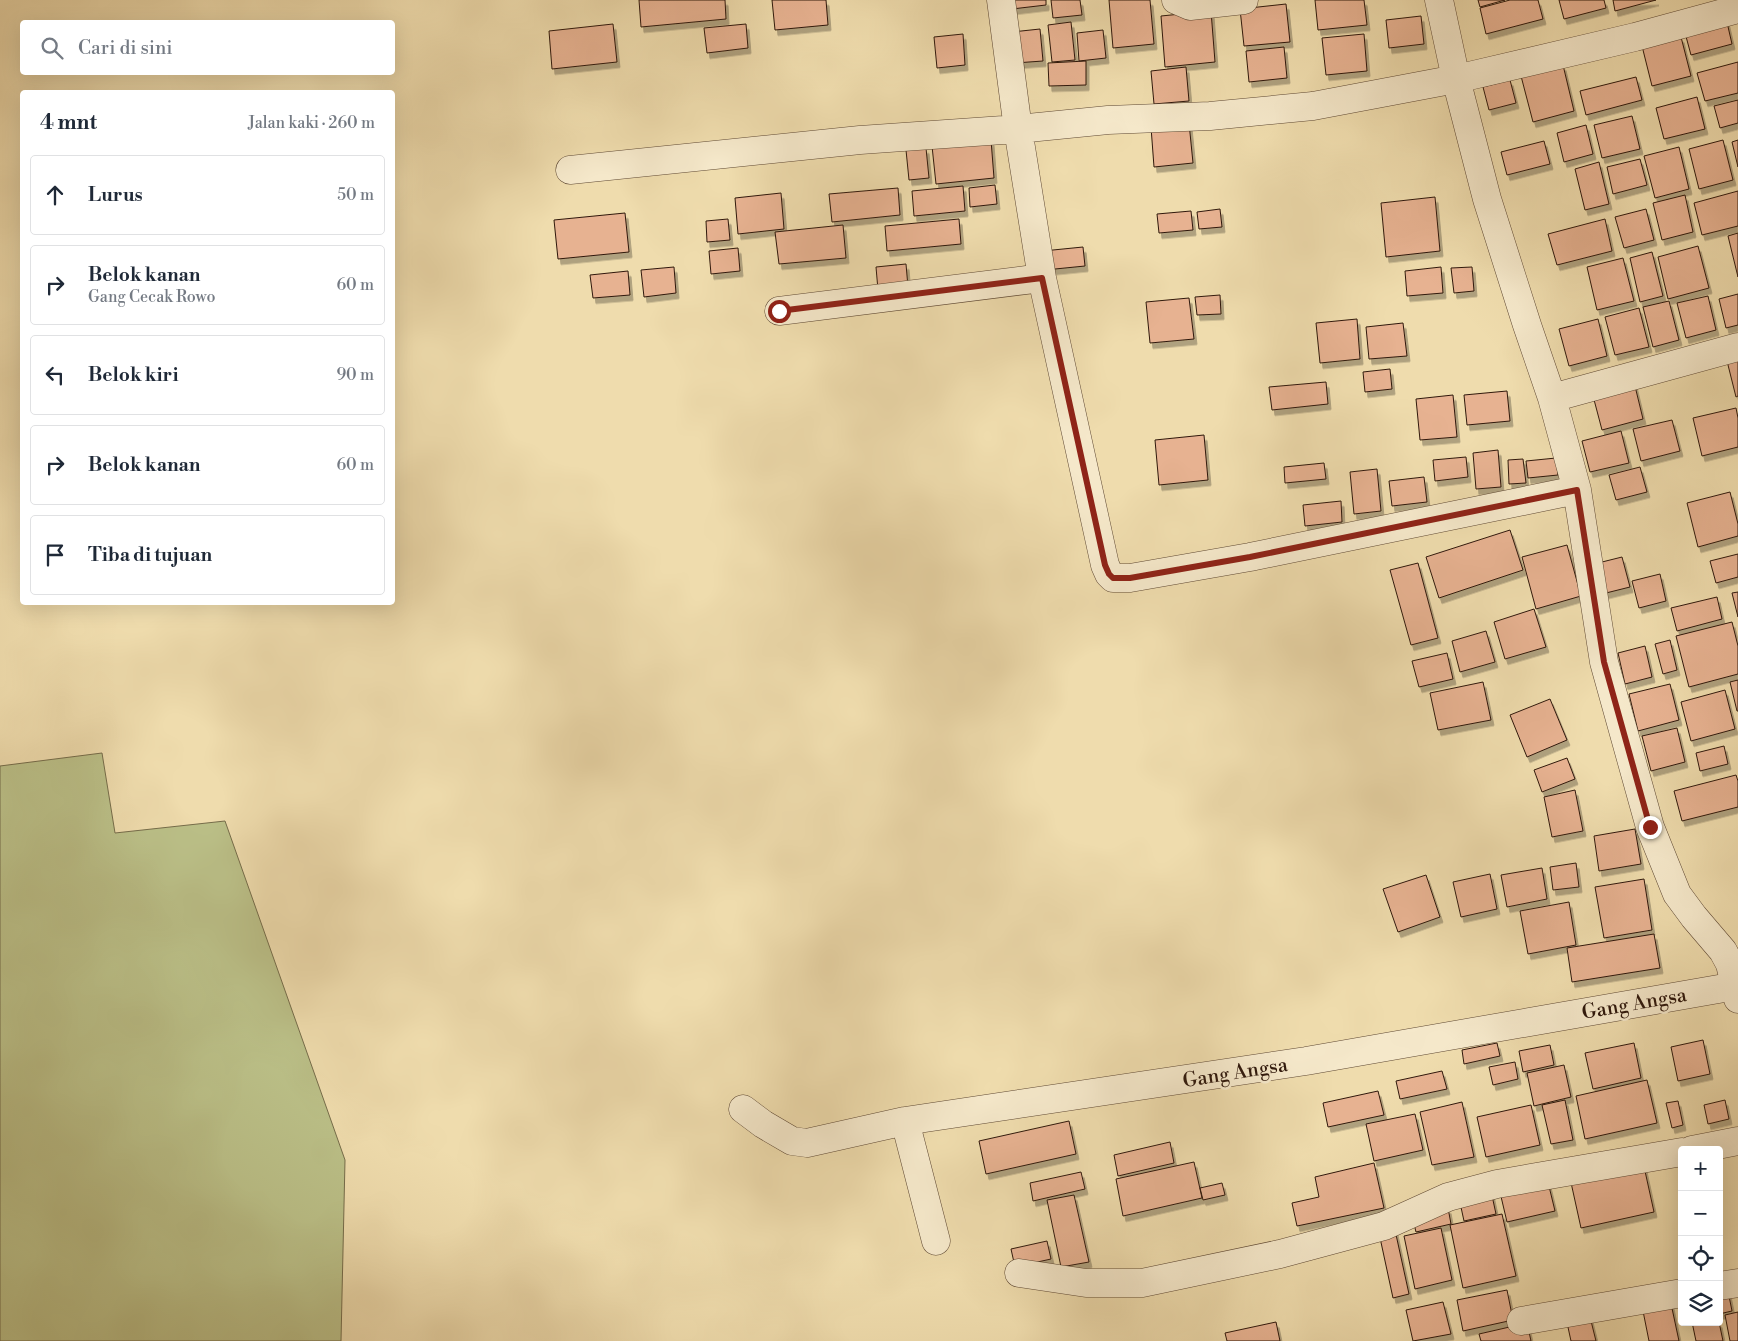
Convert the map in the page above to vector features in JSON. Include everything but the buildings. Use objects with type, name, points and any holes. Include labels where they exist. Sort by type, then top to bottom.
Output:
[{"type":"street","points":[[1001,0],[1018,129],[1042,278],[1105,565],[1113,578],[1130,578],[1250,557],[1577,490]]},
{"type":"street","points":[[1176,0],[1190,6],[1244,0]]},
{"type":"street","points":[[1439,0],[1456,79],[1487,199],[1552,398],[1577,490],[1604,662],[1650,827],[1677,894],[1730,964],[1737,992]]},
{"type":"street","points":[[570,170],[860,140],[1018,129],[1108,120],[1210,116],[1270,111],[1351,99],[1456,79],[1738,9]]},
{"type":"street","points":[[779,311],[1042,278]]},
{"type":"street","points":[[1552,398],[1738,347]]},
{"type":"street","name":"Gang Angsa","points":[[743,1109],[763,1124],[792,1141],[807,1143],[905,1121],[1306,1061],[1737,992]]},
{"type":"street","points":[[905,1121],[936,1241]]},
{"type":"street","points":[[1715,1146],[1738,1142]]},
{"type":"street","points":[[1019,1273],[1086,1283],[1142,1283],[1280,1254],[1384,1226],[1448,1197],[1497,1184],[1678,1153]]},
{"type":"street","points":[[1723,1285],[1738,1283]]},
{"type":"street","points":[[1521,1321],[1678,1294]]},
{"type":"green space","points":[[102,753],[115,833],[225,821],[345,1160],[341,1341],[0,1341],[0,766]]},
{"type":"route","points":[[779,311],[1042,278],[1105,565],[1113,578],[1130,578],[1250,557],[1577,490],[1604,662],[1650,827]]}]
